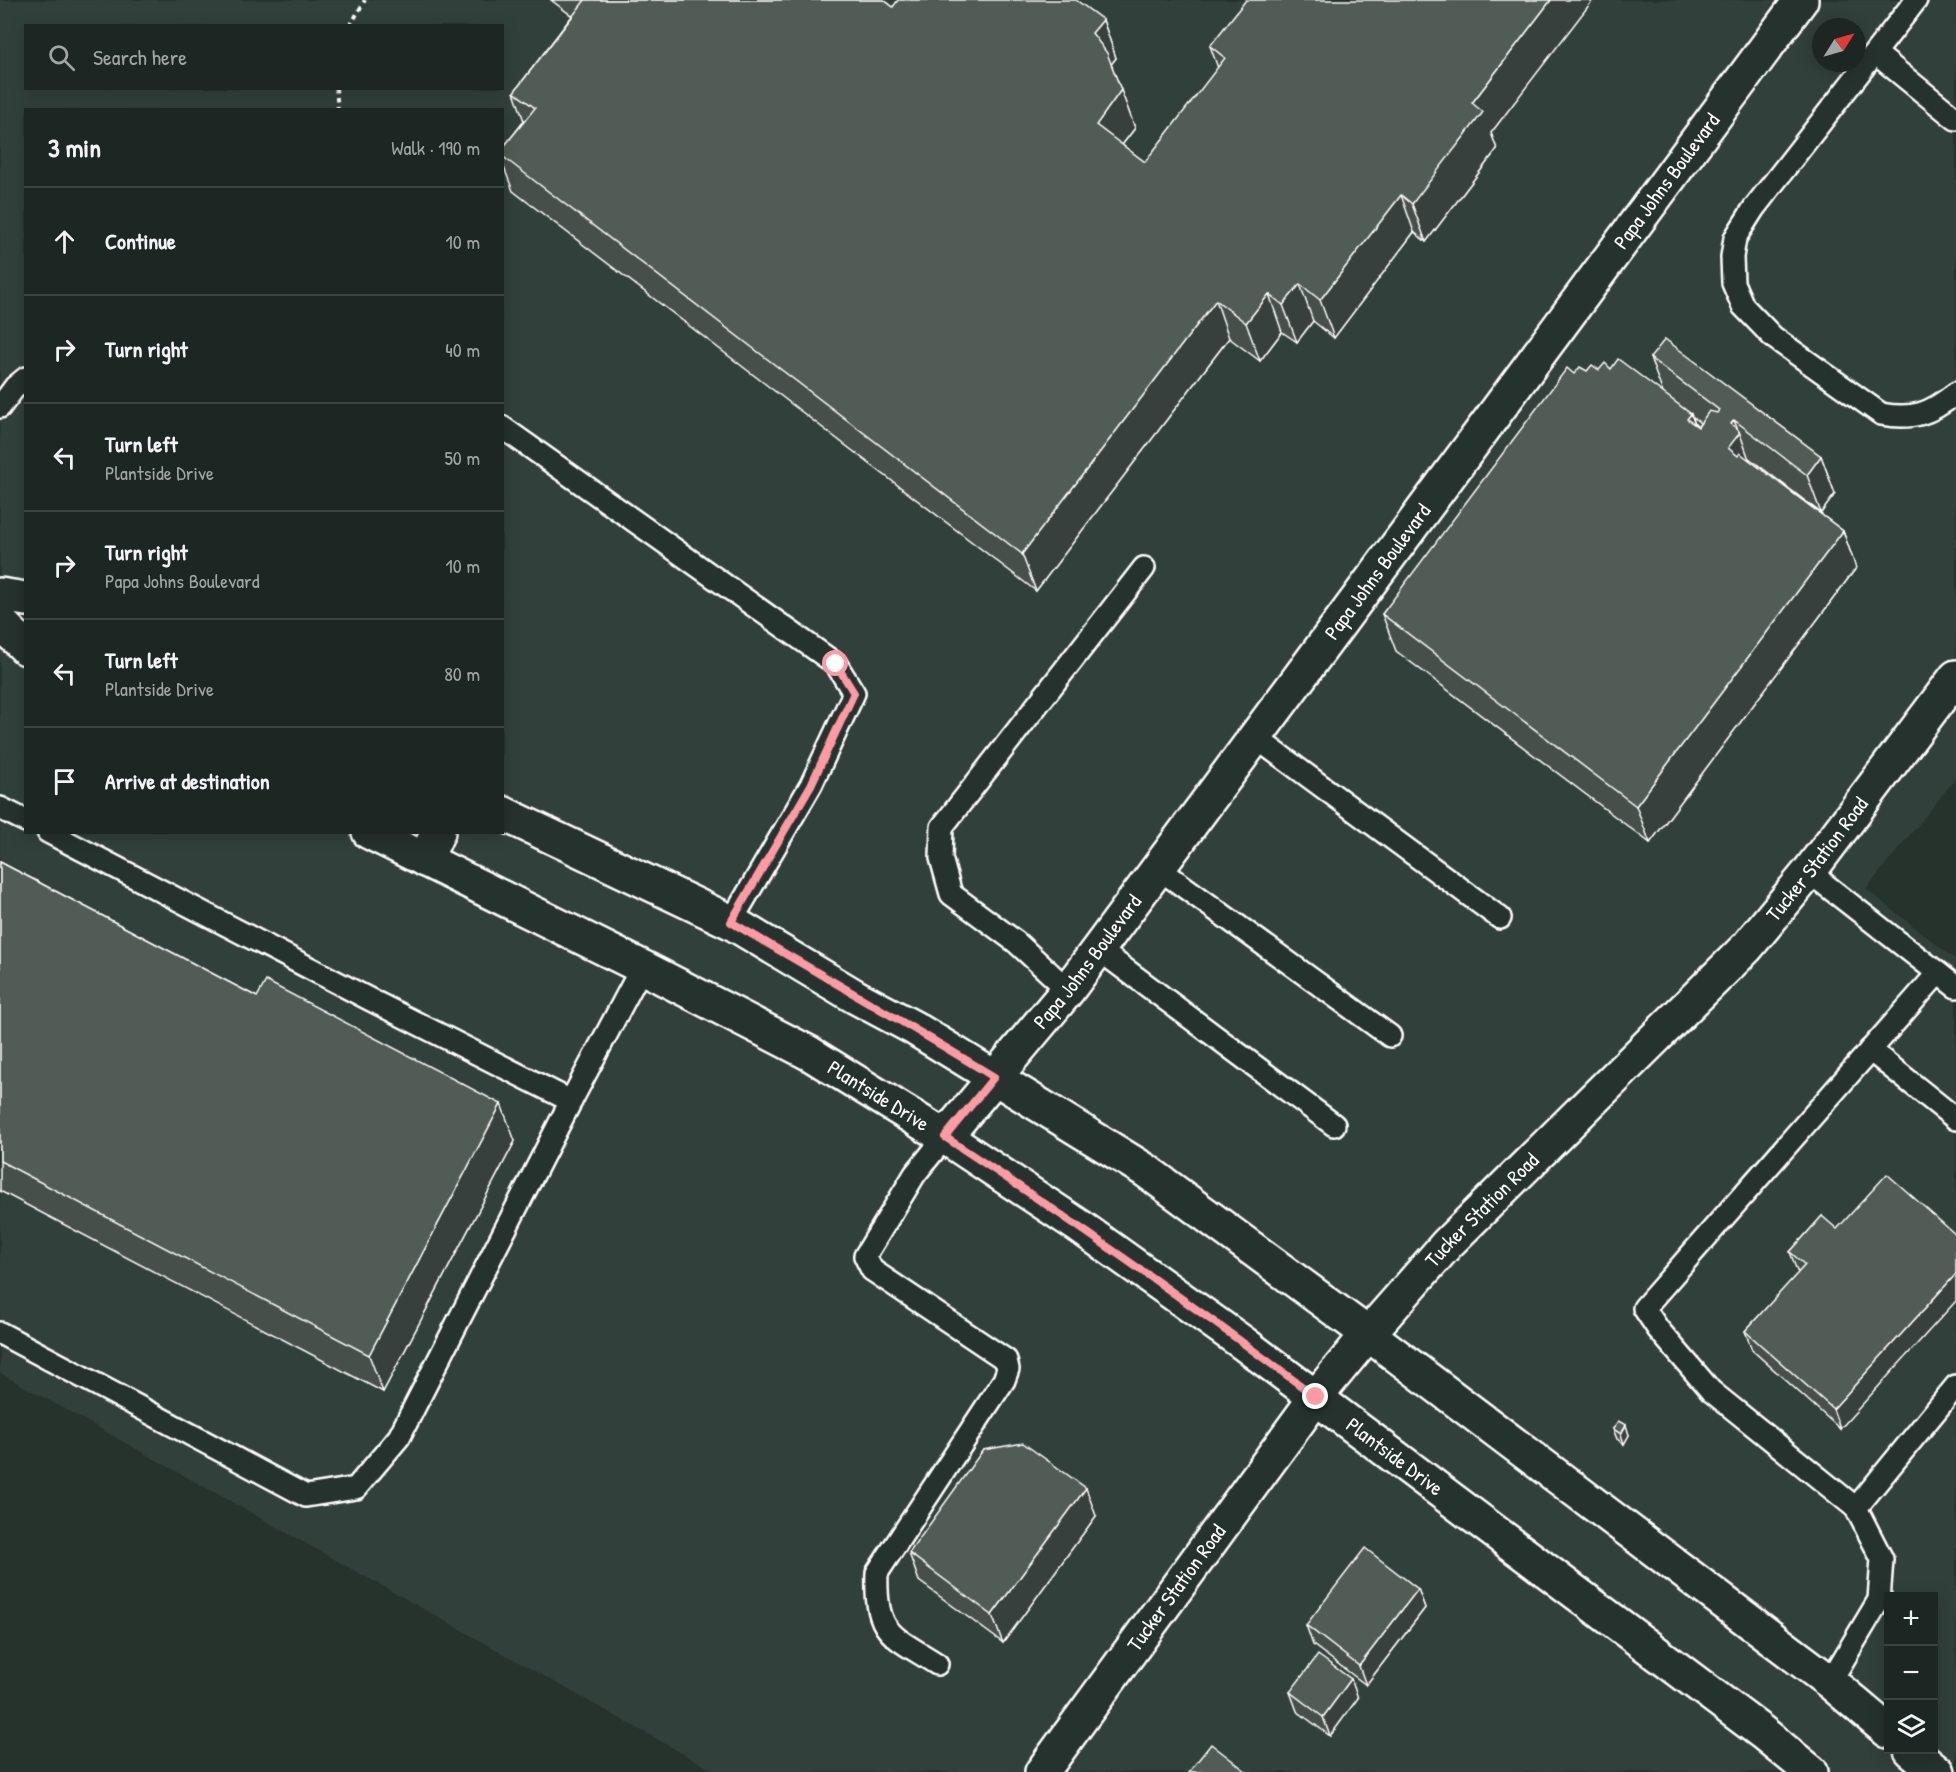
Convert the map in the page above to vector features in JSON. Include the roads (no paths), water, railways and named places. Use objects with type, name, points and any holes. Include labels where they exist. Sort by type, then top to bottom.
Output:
[{"type":"street","name":"Papa Johns Boulevard","points":[[945,1137],[1068,990],[1802,0]]},
{"type":"street","points":[[0,596],[24,599]]},
{"type":"street","points":[[0,622],[24,646]]},
{"type":"street","name":"Tucker Station Road","points":[[1042,1772],[1316,1397],[1368,1334],[1447,1244],[1747,947],[1809,872],[1956,677]]},
{"type":"street","points":[[504,814],[731,922],[856,997],[914,1028],[1145,1170],[1368,1334],[1830,1682],[1884,1728]]},
{"type":"street","name":"Plantside Drive","points":[[378,834],[431,846],[642,967],[809,1053],[945,1137],[1079,1226],[1243,1342],[1763,1733],[1811,1772]]},
{"type":"street","points":[[1917,1754],[1938,1772]]},
{"type":"lane","points":[[1916,0],[1754,208],[1735,238],[1732,256],[1733,283],[1743,306],[1773,337],[1881,414],[1901,418],[1920,415],[1943,404],[1956,393]]},
{"type":"lane","points":[[1875,53],[1956,119]]},
{"type":"lane","points":[[0,407],[15,387],[24,380]]},
{"type":"lane","points":[[504,428],[836,664],[854,693],[811,785],[731,922]]},
{"type":"lane","points":[[1068,990],[1016,942],[951,894],[941,858],[942,827],[1144,568]]},
{"type":"lane","points":[[1255,737],[1500,918]]},
{"type":"lane","points":[[0,808],[24,820]]},
{"type":"lane","points":[[52,834],[571,1101]]},
{"type":"lane","points":[[1158,868],[1390,1036]]},
{"type":"lane","points":[[1809,872],[1956,987]]},
{"type":"lane","points":[[1098,949],[1334,1125]]},
{"type":"lane","points":[[0,1333],[306,1496],[356,1488],[399,1437],[642,967]]},
{"type":"lane","points":[[1830,1682],[1880,1600],[1882,1559],[1856,1508],[1711,1391],[1658,1329],[1644,1308],[1938,973]]},
{"type":"lane","points":[[1870,1050],[1956,1119]]},
{"type":"lane","points":[[938,1664],[893,1636],[882,1623],[876,1598],[877,1573],[1004,1380],[1008,1369],[1006,1360],[872,1270],[865,1256],[915,1174],[945,1137]]},
{"type":"lane","points":[[1856,1508],[1956,1386]]}]
